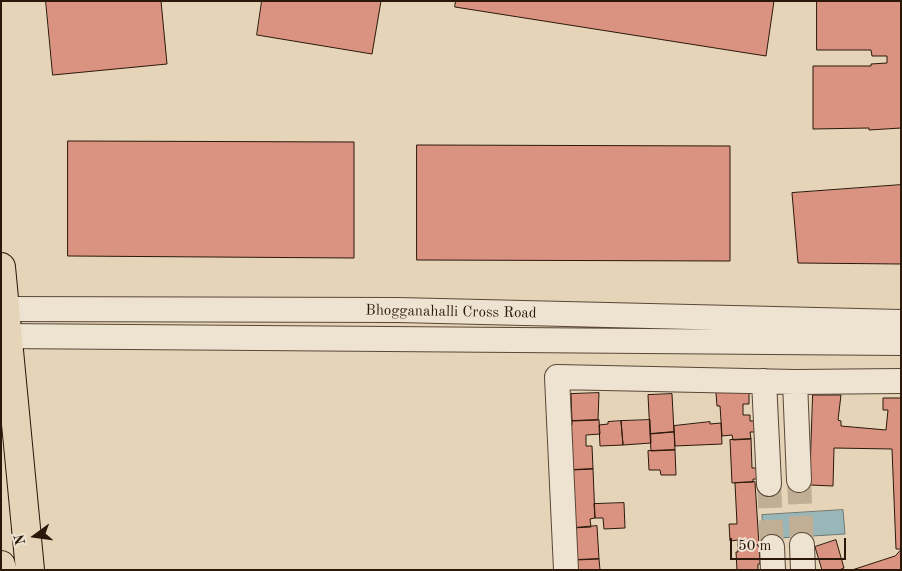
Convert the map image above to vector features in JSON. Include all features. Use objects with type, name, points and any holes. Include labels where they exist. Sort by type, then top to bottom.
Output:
[{"type":"main road","points":[[1,267],[4,323],[30,570]]},
{"type":"main road","points":[[1,565],[2,570]]},
{"type":"street","name":"Bhogganahalli Cross Road","points":[[4,323],[398,310],[901,322]]},
{"type":"street","points":[[396,339],[398,310]]},
{"type":"street","name":"Bhogganahalli Cross Road","points":[[4,323],[396,339],[901,344]]},
{"type":"street","points":[[566,570],[557,376],[795,382],[901,381]]},
{"type":"street","points":[[764,381],[769,484]]},
{"type":"street","points":[[795,382],[799,480]]},
{"type":"street","points":[[802,546],[803,570]]},
{"type":"water","points":[[843,510],[845,534],[763,539],[762,515]]},
{"type":"building","points":[[46,1],[161,1],[167,64],[53,75]]},
{"type":"building","points":[[262,1],[381,1],[372,54],[257,35]]},
{"type":"building","points":[[456,1],[774,1],[766,56],[455,7]]},
{"type":"building","points":[[817,1],[901,1],[901,128],[869,130],[869,128],[813,129],[813,66],[871,66],[871,64],[887,63],[887,56],[872,56],[871,50],[817,50]]},
{"type":"building","points":[[68,141],[354,142],[354,258],[68,256]]},
{"type":"building","points":[[417,145],[730,146],[730,261],[417,260]]},
{"type":"building","points":[[901,185],[901,264],[798,263],[792,193]]},
{"type":"building","points":[[749,391],[749,404],[743,404],[743,415],[750,415],[750,421],[754,421],[755,432],[750,432],[751,439],[733,440],[732,435],[722,436],[720,406],[717,406],[716,393]]},
{"type":"building","points":[[599,393],[598,420],[572,421],[571,394]]},
{"type":"building","points":[[672,394],[674,432],[650,434],[648,395]]},
{"type":"building","points":[[813,395],[841,395],[838,420],[841,421],[841,426],[886,430],[888,410],[883,410],[883,398],[901,398],[901,549],[896,549],[892,449],[834,448],[833,486],[810,485]]},
{"type":"building","points":[[599,420],[600,434],[586,435],[586,446],[592,446],[593,469],[572,470],[567,425],[572,425],[572,421]]},
{"type":"building","points":[[650,420],[651,443],[623,445],[621,421]]},
{"type":"building","points":[[621,421],[623,445],[600,446],[599,425]]},
{"type":"building","points":[[710,422],[710,424],[721,423],[722,444],[675,446],[674,426]]},
{"type":"building","points":[[674,432],[675,450],[651,451],[650,434]]},
{"type":"building","points":[[751,439],[752,468],[757,468],[758,479],[753,479],[753,482],[732,483],[730,440]]},
{"type":"building","points":[[675,450],[676,475],[661,475],[660,470],[649,470],[648,451]]},
{"type":"building","points":[[593,469],[595,518],[590,519],[591,527],[572,528],[572,470]]},
{"type":"building","points":[[755,482],[759,545],[738,547],[738,540],[730,541],[729,524],[737,524],[735,483]]},
{"type":"building","points":[[624,503],[625,528],[604,529],[603,518],[595,518],[594,504]]},
{"type":"building","points":[[597,526],[599,559],[576,560],[574,528]]},
{"type":"building","points":[[836,540],[844,568],[839,570],[822,570],[815,547]]},
{"type":"building","points":[[759,545],[760,564],[758,564],[758,570],[737,570],[736,552],[738,552],[738,547]]},
{"type":"building","points":[[901,550],[901,570],[852,570],[895,556]]},
{"type":"building","points":[[599,559],[600,570],[576,570],[576,560]]},
{"type":"tunnel","points":[[799,480],[802,545]]},
{"type":"tunnel","points":[[769,484],[772,547]]}]
